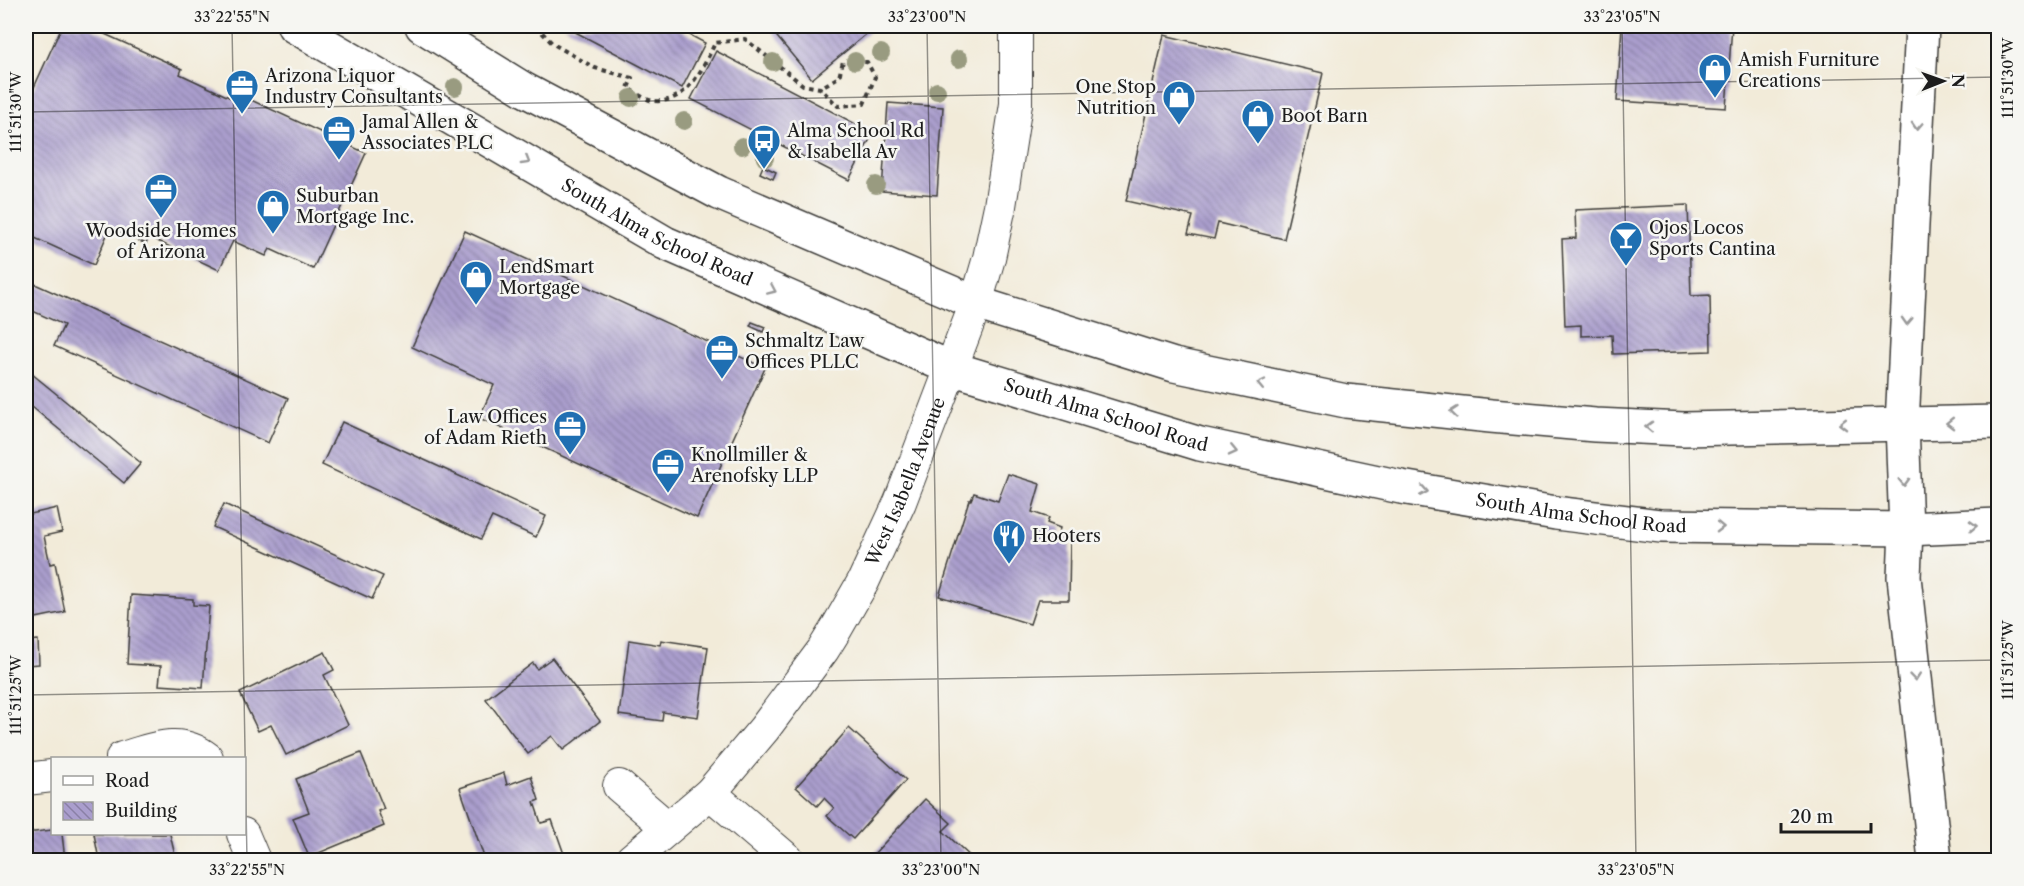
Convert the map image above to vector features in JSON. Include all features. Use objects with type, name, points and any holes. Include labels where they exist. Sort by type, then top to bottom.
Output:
[{"type":"main road","name":"South Alma School Road","points":[[294,26],[665,243],[951,368],[1200,444],[1401,487],[1494,503],[1661,526],[1906,529],[1998,525]]},
{"type":"main road","points":[[422,26],[525,90],[719,193],[976,303],[1174,365],[1346,401],[1537,420],[1684,429],[1998,422]]},
{"type":"main road","points":[[1922,26],[1902,424],[1906,529],[1904,577],[1935,861]]},
{"type":"street","name":"West Isabella Avenue","points":[[631,861],[711,793],[764,729],[823,650],[863,582],[900,502],[976,303],[989,258],[1000,206],[1016,104],[1016,26]]},
{"type":"street","points":[[128,757],[155,748],[176,746],[194,748],[205,757]]},
{"type":"street","points":[[26,779],[51,776]]},
{"type":"street","points":[[619,786],[668,828]]},
{"type":"street","points":[[711,793],[788,861]]},
{"type":"street","points":[[243,835],[254,861]]},
{"type":"path","points":[[536,26],[553,44],[595,68],[632,78],[628,88],[652,101],[674,99],[699,75],[715,43],[745,39],[803,85],[820,88],[838,106],[864,105],[874,77],[867,62],[843,61],[838,77],[820,88]]},
{"type":"building","points":[[62,26],[87,26],[182,69],[180,74],[248,106],[251,100],[366,153],[313,269],[270,249],[266,256],[233,241],[219,270],[149,237],[146,244],[110,228],[94,265],[26,234],[26,105]]},
{"type":"building","points":[[564,26],[673,26],[705,43],[682,88]]},
{"type":"building","points":[[768,26],[876,26],[812,79]]},
{"type":"building","points":[[1622,26],[1732,26],[1726,108],[1617,101]]},
{"type":"building","points":[[1164,35],[1323,73],[1284,239],[1218,223],[1214,239],[1188,234],[1193,216],[1126,201]]},
{"type":"building","points":[[716,51],[873,133],[849,180],[691,99]]},
{"type":"building","points":[[888,103],[943,107],[937,195],[882,191]]},
{"type":"building","points":[[763,166],[776,172],[773,179],[760,173]]},
{"type":"building","name":"Ojos Locos Sports Cantina","points":[[1688,205],[1691,296],[1710,295],[1711,351],[1613,354],[1612,335],[1581,336],[1581,325],[1565,326],[1562,239],[1576,238],[1575,210]]},
{"type":"building","points":[[465,231],[765,368],[697,518],[479,418],[494,385],[412,347]]},
{"type":"building","points":[[26,280],[288,398],[268,443],[54,346],[64,325],[26,308]]},
{"type":"building","points":[[752,322],[765,327],[763,332],[750,326]]},
{"type":"building","points":[[26,369],[141,463],[124,483],[26,402]]},
{"type":"building","points":[[342,422],[546,516],[536,537],[492,517],[481,539],[322,465]]},
{"type":"building","name":"Hooters","points":[[1008,474],[1040,484],[1032,512],[1049,518],[1047,523],[1060,528],[1058,535],[1070,535],[1069,600],[1038,600],[1030,624],[939,596],[969,500],[974,493],[998,501]]},
{"type":"building","points":[[224,504],[383,576],[372,599],[213,527]]},
{"type":"building","points":[[57,508],[62,532],[44,536],[50,564],[55,563],[65,612],[26,620],[26,515]]},
{"type":"building","points":[[131,595],[193,599],[193,605],[209,606],[203,688],[159,685],[161,666],[127,664]]},
{"type":"building","points":[[38,640],[39,664],[26,665],[26,641]]},
{"type":"building","points":[[629,640],[660,645],[661,640],[708,647],[698,717],[663,712],[662,721],[619,715]]},
{"type":"building","points":[[325,652],[334,670],[324,675],[348,725],[286,755],[271,725],[258,731],[240,693]]},
{"type":"building","points":[[552,658],[600,721],[563,750],[552,736],[528,754],[486,699],[533,663],[537,669]]},
{"type":"building","points":[[849,728],[906,780],[853,839],[827,816],[834,808],[824,798],[817,806],[796,787]]},
{"type":"building","points":[[361,753],[384,809],[378,811],[384,826],[309,857],[293,818],[309,812],[296,779]]},
{"type":"building","points":[[504,773],[507,785],[531,776],[539,800],[534,802],[541,823],[552,820],[564,854],[544,860],[485,860],[460,788]]},
{"type":"building","points":[[925,799],[951,823],[943,831],[974,860],[879,860],[873,855]]},
{"type":"building","points":[[51,830],[51,835],[62,835],[65,860],[26,860],[26,833]]},
{"type":"building","points":[[94,835],[170,835],[176,860],[99,860]]},
{"type":"place","name":"Amish Furniture Creations","points":[[1715,99]]},
{"type":"place","name":"Arizona Liquor Industry Consultants","points":[[242,115]]},
{"type":"place","name":"One Stop Nutrition","points":[[1179,126]]},
{"type":"place","name":"Boot Barn","points":[[1258,145]]},
{"type":"place","name":"Jamal Allen & Associates PLC","points":[[339,161]]},
{"type":"place","name":"Alma School Rd & Isabella Av","points":[[764,170]]},
{"type":"place","name":"Woodside Homes of Arizona","points":[[161,219]]},
{"type":"place","name":"Suburban Mortgage Inc.","points":[[273,235]]},
{"type":"place","name":"Ojos Locos Sports Cantina","points":[[1626,267]]},
{"type":"place","name":"LendSmart Mortgage","points":[[476,306]]},
{"type":"place","name":"Schmaltz Law Offices PLLC","points":[[722,380]]},
{"type":"place","name":"Law Offices of Adam Rieth","points":[[570,456]]},
{"type":"place","name":"Knollmiller & Arenofsky LLP","points":[[668,494]]},
{"type":"place","name":"Hooters","points":[[1009,565]]}]
